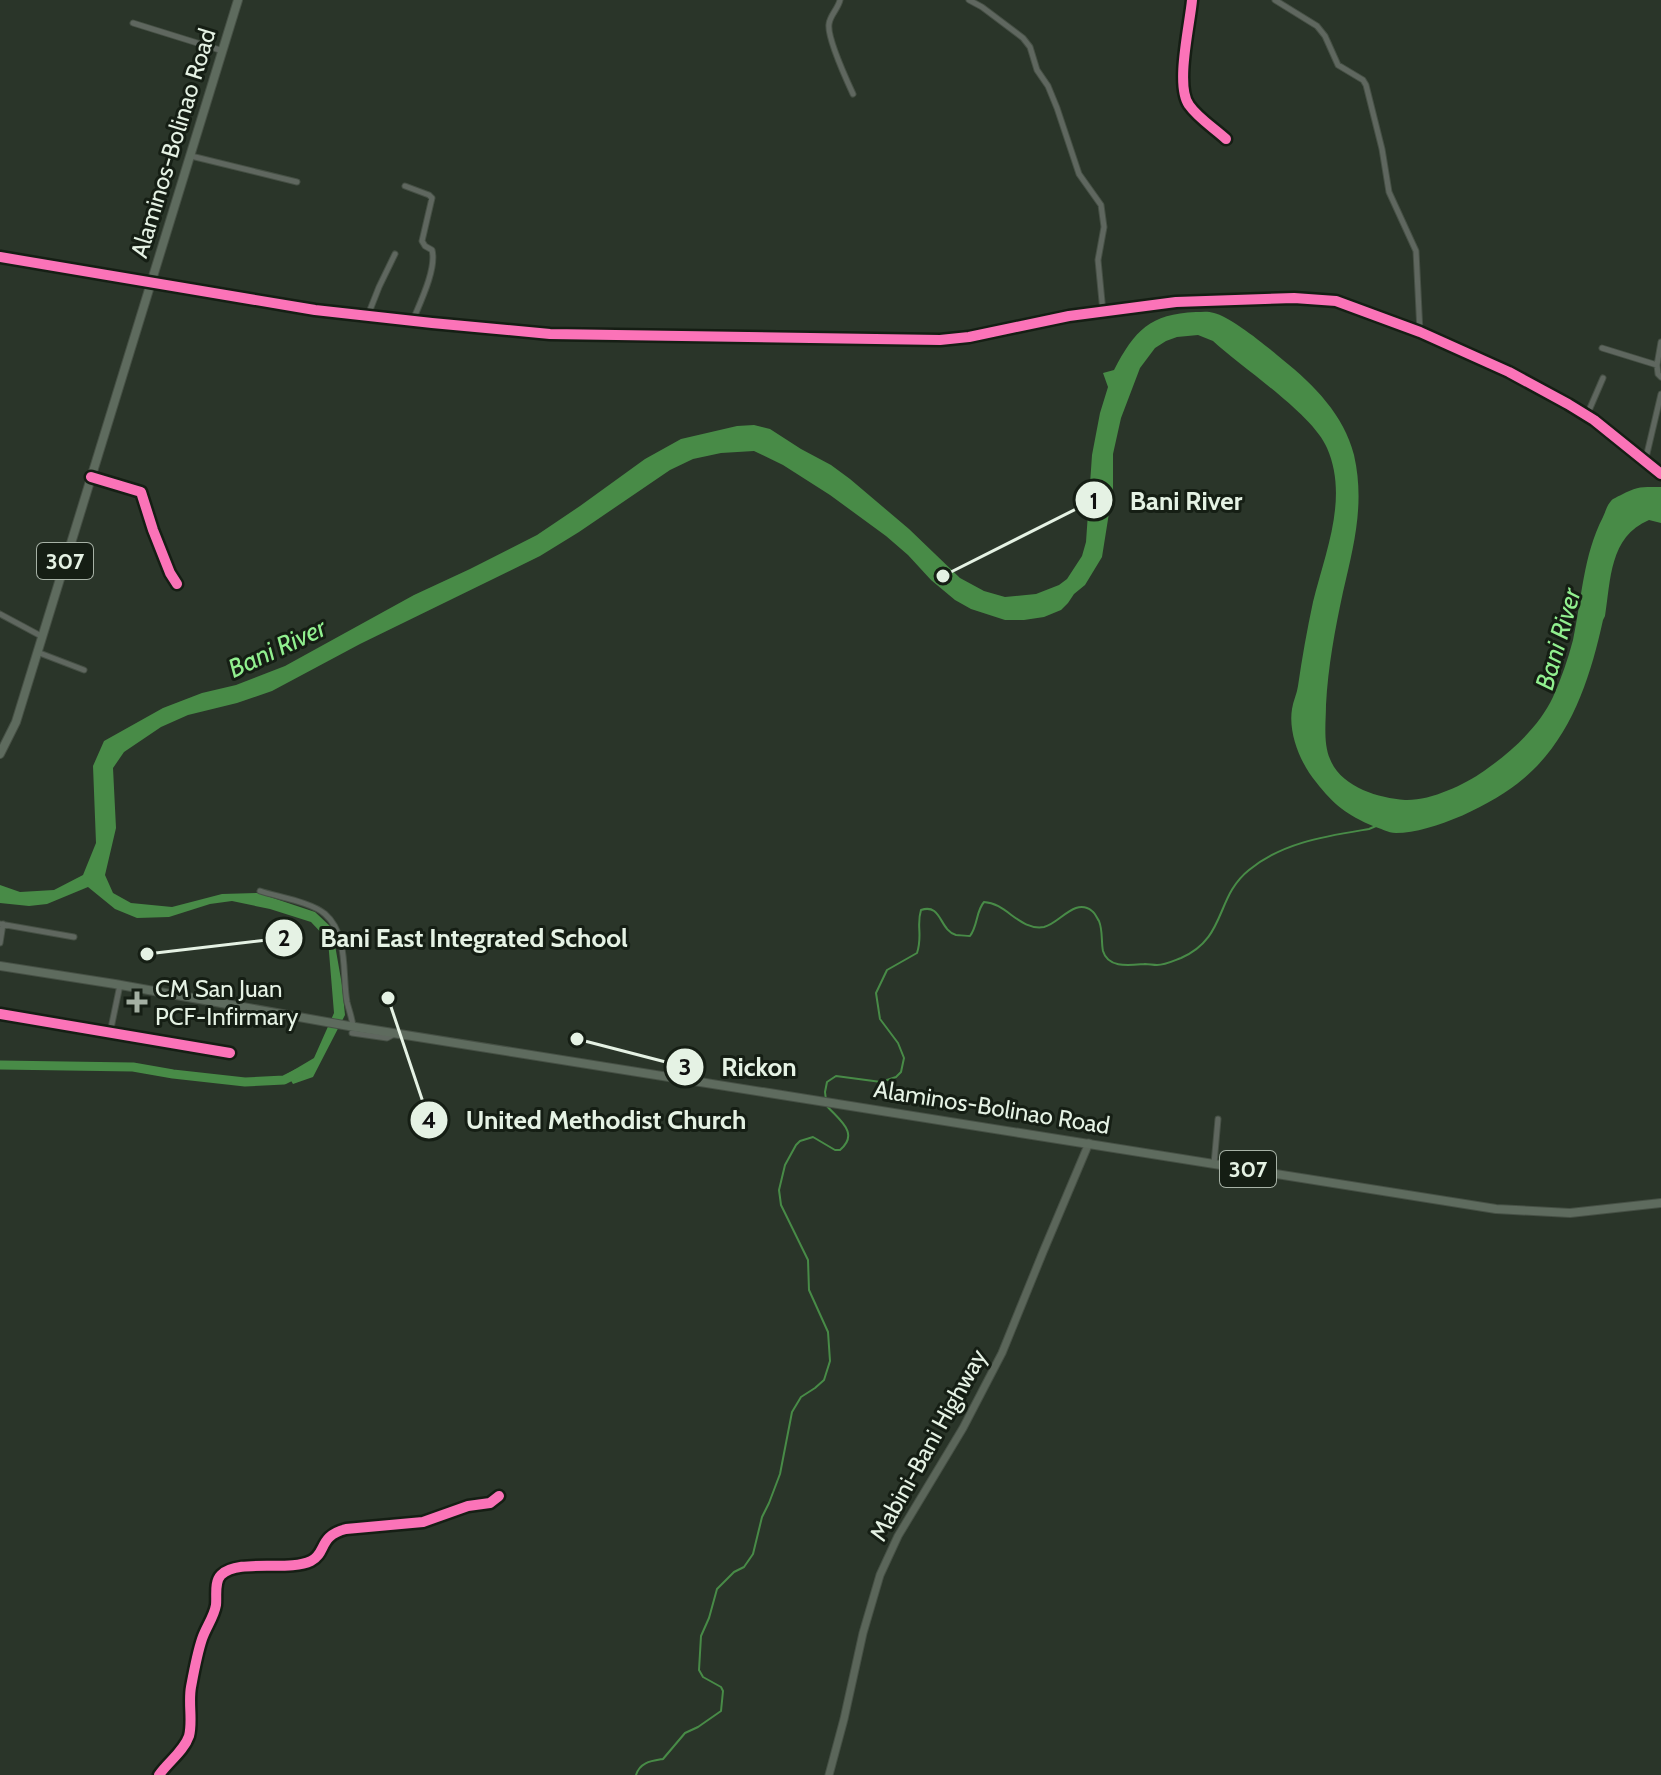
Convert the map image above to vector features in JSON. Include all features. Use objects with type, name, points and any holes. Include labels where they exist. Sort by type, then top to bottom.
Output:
[{"type":"main road","name":"Alaminos-Bolinao Road","points":[[0,754],[16,722],[238,0]]},
{"type":"main road","name":"307","points":[[0,966],[120,985]]},
{"type":"main road","name":"Alaminos-Bolinao Road","points":[[120,985],[351,1028],[397,1032],[1496,1209],[1585,1212],[1661,1203]]},
{"type":"main road","name":"Mabini-Bani Highway","points":[[829,1775],[880,1575],[898,1536],[963,1428],[1002,1353],[1089,1143]]},
{"type":"street","points":[[840,0],[829,20],[829,29],[853,94]]},
{"type":"street","points":[[969,0],[1023,38],[1030,47],[1037,70],[1055,101],[1079,174],[1101,205],[1104,227],[1098,260],[1103,312]]},
{"type":"street","points":[[1192,0],[1183,76],[1184,95],[1190,107],[1226,139]]},
{"type":"street","points":[[1275,0],[1317,26],[1338,65],[1366,85],[1389,192],[1416,251],[1420,332]]},
{"type":"street","points":[[133,23],[223,51]]},
{"type":"street","points":[[191,156],[297,182]]},
{"type":"street","points":[[405,186],[432,198],[422,241],[432,250],[434,260],[421,305],[412,320]]},
{"type":"street","points":[[368,315],[395,254]]},
{"type":"street","points":[[0,257],[315,310],[592,336],[940,340],[1069,316],[1176,302],[1321,299],[1346,303],[1509,372],[1587,415],[1661,474]]},
{"type":"street","points":[[1661,342],[1657,365],[1661,377]]},
{"type":"street","points":[[1602,348],[1657,365]]},
{"type":"street","points":[[1587,415],[1603,378]]},
{"type":"street","points":[[1645,462],[1661,394]]},
{"type":"street","points":[[91,477],[141,492],[153,530],[177,584]]},
{"type":"street","points":[[0,614],[42,637]]},
{"type":"street","points":[[37,652],[84,670]]},
{"type":"street","points":[[260,891],[314,908],[325,914],[333,924],[341,945],[351,1028]]},
{"type":"street","points":[[0,943],[2,924],[74,937]]},
{"type":"street","points":[[110,1033],[120,985]]},
{"type":"street","points":[[0,1014],[230,1053]]},
{"type":"street","points":[[1214,1164],[1218,1119]]},
{"type":"street","points":[[159,1775],[186,1744],[189,1736],[191,1690],[201,1643],[216,1607],[217,1581],[222,1574],[236,1568],[310,1561],[335,1532],[423,1522],[468,1506],[490,1503],[499,1496]]},
{"type":"shaded area","points":[[1212,312],[1230,320],[1295,370],[1326,402],[1349,440],[1357,473],[1358,507],[1330,662],[1326,739],[1335,769],[1351,784],[1372,794],[1415,800],[1446,791],[1484,771],[1523,738],[1547,708],[1562,676],[1573,640],[1591,547],[1608,505],[1614,498],[1636,489],[1661,487],[1661,523],[1649,520],[1626,537],[1619,548],[1592,664],[1566,727],[1540,763],[1496,798],[1445,823],[1411,832],[1393,833],[1348,813],[1310,775],[1297,748],[1291,719],[1313,602],[1333,525],[1336,486],[1333,467],[1319,435],[1292,406],[1213,341],[1198,335],[1166,341],[1155,348],[1140,368],[1121,418],[1113,454],[1113,488],[1102,557],[1085,585],[1068,603],[1061,610],[1044,617],[1005,620],[971,609],[931,580],[886,536],[783,465],[754,451],[721,453],[693,459],[670,470],[540,556],[272,691],[188,715],[161,727],[124,752],[113,768],[116,828],[105,875],[113,893],[131,903],[172,907],[222,894],[258,893],[315,912],[332,928],[345,1015],[313,1077],[293,1084],[287,1074],[314,1058],[334,1013],[328,940],[311,922],[232,901],[210,904],[169,917],[137,918],[115,909],[88,887],[47,904],[0,903],[0,885],[20,892],[54,890],[83,875],[96,843],[93,766],[104,741],[163,708],[285,666],[414,595],[537,535],[645,459],[681,439],[737,426],[754,425],[770,429],[850,479],[960,578],[984,591],[1005,597],[1036,594],[1059,585],[1067,579],[1082,556],[1086,542],[1092,455],[1108,387],[1103,373],[1114,370],[1129,344],[1155,321],[1180,313]]},
{"type":"waterway","points":[[826,1100],[827,1082],[836,1076],[881,1082],[901,1072],[904,1058],[898,1043],[880,1019],[876,993],[887,970],[917,953],[921,910],[933,910],[950,932],[970,936],[984,902],[1000,907],[1035,927],[1050,925],[1073,909],[1086,908],[1099,921],[1103,951],[1110,961],[1127,965],[1163,964],[1196,950],[1206,940],[1230,892],[1262,860],[1306,842],[1376,826]]},
{"type":"waterway","points":[[0,1065],[133,1067],[245,1082],[284,1080],[298,1073]]},
{"type":"waterway","points":[[636,1775],[643,1765],[663,1759],[685,1733],[721,1711],[721,1687],[703,1677],[699,1670],[701,1636],[717,1589],[734,1572],[744,1567],[753,1554],[762,1517],[780,1474],[792,1412],[801,1397],[824,1380],[830,1361],[828,1332],[809,1290],[808,1260],[781,1205],[779,1190],[785,1165],[800,1141],[813,1137],[835,1150],[846,1144],[846,1127],[827,1106]]},
{"type":"cycle path","points":[[1192,0],[1184,54],[1185,96],[1197,114],[1226,139]]},
{"type":"cycle path","points":[[0,257],[315,310],[550,334],[940,340],[1069,316],[1176,302],[1294,298],[1336,301],[1420,332],[1509,372],[1594,420],[1661,474]]},
{"type":"cycle path","points":[[91,477],[141,492],[153,530],[177,584]]},
{"type":"cycle path","points":[[0,1014],[230,1053]]},
{"type":"cycle path","points":[[159,1775],[189,1736],[194,1669],[215,1609],[221,1575],[239,1567],[302,1564],[316,1558],[327,1540],[337,1532],[423,1522],[468,1506],[490,1503],[499,1496]]},
{"type":"place","name":"Bani River","points":[[943,576]]},
{"type":"place","name":"Bani East Integrated School","points":[[147,954]]},
{"type":"place","name":"United Methodist Church","points":[[388,998]]},
{"type":"place","name":"CM San Juan PCF-Infirmary","points":[[137,1002]]},
{"type":"place","name":"Rickon","points":[[577,1039]]}]
